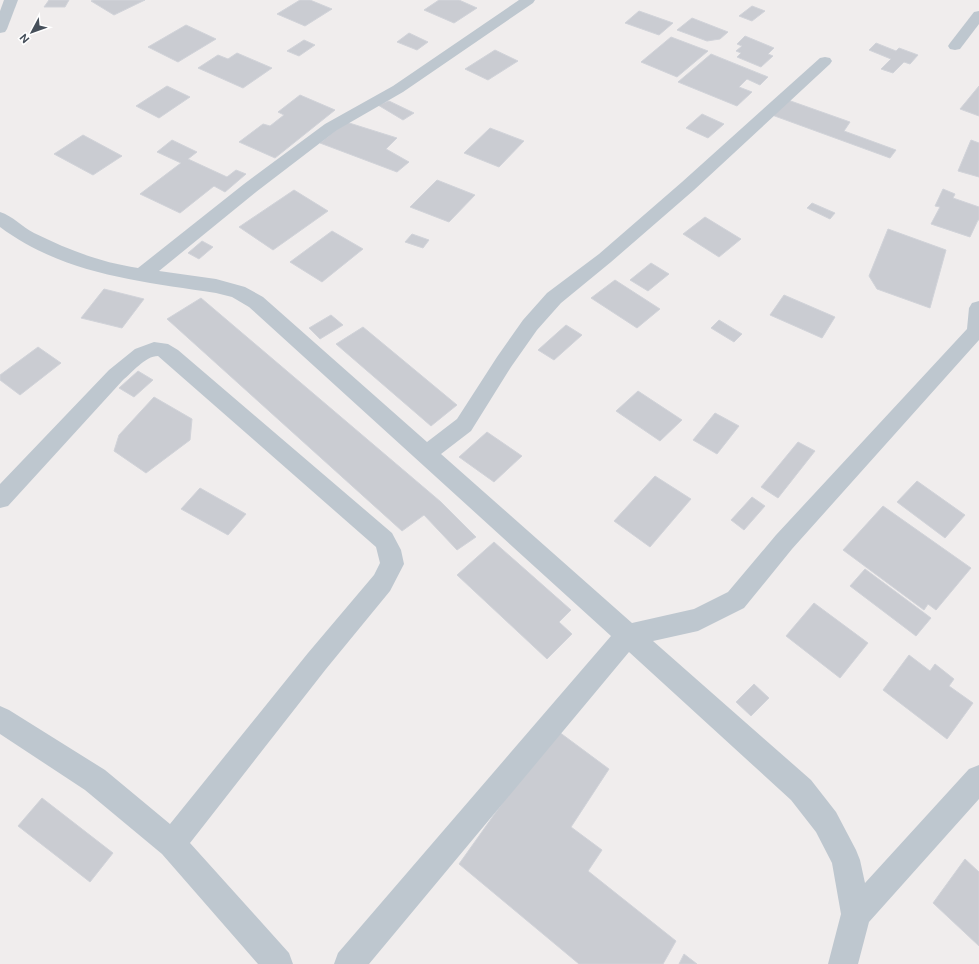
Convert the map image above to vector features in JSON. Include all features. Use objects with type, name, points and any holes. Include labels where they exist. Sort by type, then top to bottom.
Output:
[{"type":"street","points":[[0,1],[11,0],[0,29]]},
{"type":"street","points":[[141,275],[244,193],[331,127],[398,89],[528,0]]},
{"type":"street","points":[[955,46],[979,15]]},
{"type":"street","points":[[426,454],[464,425],[504,362],[530,325],[554,298],[605,258],[682,191],[825,61]]},
{"type":"street","points":[[0,218],[22,234],[59,253],[112,270],[216,286],[238,292],[256,302],[801,790],[826,822],[846,860],[856,914],[843,964]]},
{"type":"street","points":[[350,964],[628,635],[698,620],[736,600],[784,542],[976,331],[979,308]]},
{"type":"street","points":[[0,499],[116,375],[132,361],[147,351],[158,348],[171,355],[384,540],[389,550],[392,564],[382,583],[317,661],[172,844]]},
{"type":"street","points":[[0,719],[95,780],[172,844],[278,964]]},
{"type":"street","points":[[856,914],[979,779]]},
{"type":"building","points":[[49,0],[69,0],[65,7],[44,7]]},
{"type":"building","points":[[145,0],[114,15],[91,1]]},
{"type":"building","points":[[300,0],[310,0],[332,9],[305,26],[277,14]]},
{"type":"building","points":[[439,0],[459,0],[477,8],[454,23],[424,10]]},
{"type":"building","points":[[752,6],[765,11],[752,21],[739,16]]},
{"type":"building","points":[[639,11],[673,23],[659,35],[625,23]]},
{"type":"building","points":[[692,18],[728,32],[720,39],[707,41],[677,30]]},
{"type":"building","points":[[186,25],[216,39],[178,62],[148,47]]},
{"type":"building","points":[[409,33],[428,42],[417,50],[397,42]]},
{"type":"building","points":[[745,36],[774,48],[768,54],[773,56],[761,67],[737,57],[741,53],[736,51],[742,46],[737,44]]},
{"type":"building","points":[[671,37],[708,51],[677,77],[641,62]]},
{"type":"building","points":[[304,40],[315,45],[299,56],[287,51]]},
{"type":"building","points":[[876,43],[896,51],[899,48],[918,55],[910,64],[904,62],[893,73],[881,69],[891,59],[869,50]]},
{"type":"building","points":[[495,50],[518,61],[488,80],[465,69]]},
{"type":"building","points":[[237,53],[272,68],[243,88],[198,68],[218,55],[228,59]]},
{"type":"building","points":[[711,54],[768,77],[760,85],[747,79],[739,87],[752,92],[737,106],[678,82]]},
{"type":"building","points":[[167,86],[190,97],[159,118],[136,106]]},
{"type":"building","points":[[979,86],[979,116],[960,109]]},
{"type":"building","points":[[300,95],[335,110],[275,158],[239,142],[263,124],[270,126],[284,115],[278,112]]},
{"type":"building","points":[[785,99],[850,122],[844,131],[896,150],[890,158],[772,115]]},
{"type":"building","points":[[389,101],[414,113],[403,120],[378,105]]},
{"type":"building","points":[[702,114],[724,124],[708,138],[686,128]]},
{"type":"building","points":[[346,122],[397,138],[386,149],[409,162],[397,172],[320,143]]},
{"type":"building","points":[[490,128],[524,141],[499,167],[464,153]]},
{"type":"building","points":[[83,135],[122,156],[93,175],[54,154]]},
{"type":"building","points":[[172,140],[197,152],[188,159],[227,177],[236,170],[246,174],[225,192],[214,186],[180,213],[140,194],[181,163],[157,152]]},
{"type":"building","points":[[971,140],[979,143],[979,177],[958,171]]},
{"type":"building","points":[[437,180],[475,195],[449,222],[410,207]]},
{"type":"building","points":[[943,189],[955,194],[953,198],[979,207],[979,220],[970,237],[931,224],[940,207],[935,206]]},
{"type":"building","points":[[294,190],[328,211],[273,250],[239,227]]},
{"type":"building","points":[[812,203],[835,213],[830,219],[807,208]]},
{"type":"building","points":[[705,217],[741,239],[719,257],[683,234]]},
{"type":"building","points":[[888,229],[946,250],[930,308],[877,289],[869,276]]},
{"type":"building","points":[[332,231],[363,249],[322,282],[290,262]]},
{"type":"building","points":[[412,234],[429,240],[423,248],[405,242]]},
{"type":"building","points":[[202,241],[213,247],[199,259],[188,253]]},
{"type":"building","points":[[651,263],[669,274],[648,291],[630,280]]},
{"type":"building","points":[[615,280],[660,309],[637,328],[591,298]]},
{"type":"building","points":[[104,289],[144,299],[122,328],[81,318]]},
{"type":"building","points":[[784,295],[835,317],[822,338],[770,315]]},
{"type":"building","points":[[201,298],[441,502],[476,537],[457,550],[424,515],[402,531],[167,319]]},
{"type":"building","points":[[331,315],[343,325],[320,339],[309,328]]},
{"type":"building","points":[[719,320],[742,334],[734,342],[711,328]]},
{"type":"building","points":[[566,325],[582,335],[554,360],[538,350]]},
{"type":"building","points":[[363,327],[457,405],[431,426],[336,344]]},
{"type":"building","points":[[38,347],[61,363],[20,395],[0,380],[0,375]]},
{"type":"building","points":[[138,371],[153,380],[134,397],[119,388]]},
{"type":"building","points":[[638,391],[682,420],[660,441],[616,411]]},
{"type":"building","points":[[154,397],[192,419],[190,440],[146,473],[114,451],[119,435]]},
{"type":"building","points":[[715,413],[739,426],[717,454],[693,440]]},
{"type":"building","points":[[487,432],[522,456],[494,482],[459,457]]},
{"type":"building","points":[[798,442],[815,451],[778,498],[761,487]]},
{"type":"building","points":[[655,476],[691,499],[650,547],[614,521]]},
{"type":"building","points":[[917,481],[965,515],[945,538],[897,502]]},
{"type":"building","points":[[200,488],[246,514],[228,535],[181,509]]},
{"type":"building","points":[[752,497],[765,506],[744,530],[731,520]]},
{"type":"building","points":[[883,506],[971,568],[936,610],[928,604],[924,610],[843,550]]},
{"type":"building","points":[[494,542],[571,610],[559,622],[572,634],[547,659],[457,575]]},
{"type":"building","points":[[865,569],[931,618],[916,636],[850,586]]},
{"type":"building","points":[[814,603],[868,643],[840,678],[786,636]]},
{"type":"building","points":[[909,655],[930,671],[935,664],[954,679],[949,686],[973,703],[947,739],[883,690]]},
{"type":"building","points":[[754,684],[769,698],[751,716],[736,702]]},
{"type":"building","points":[[555,729],[609,769],[571,827],[602,850],[588,871],[676,941],[663,964],[579,964],[459,864]]},
{"type":"building","points":[[42,798],[113,853],[90,882],[18,826]]},
{"type":"building","points":[[965,859],[979,872],[979,946],[933,903]]},
{"type":"building","points":[[684,954],[697,964],[679,964]]}]
